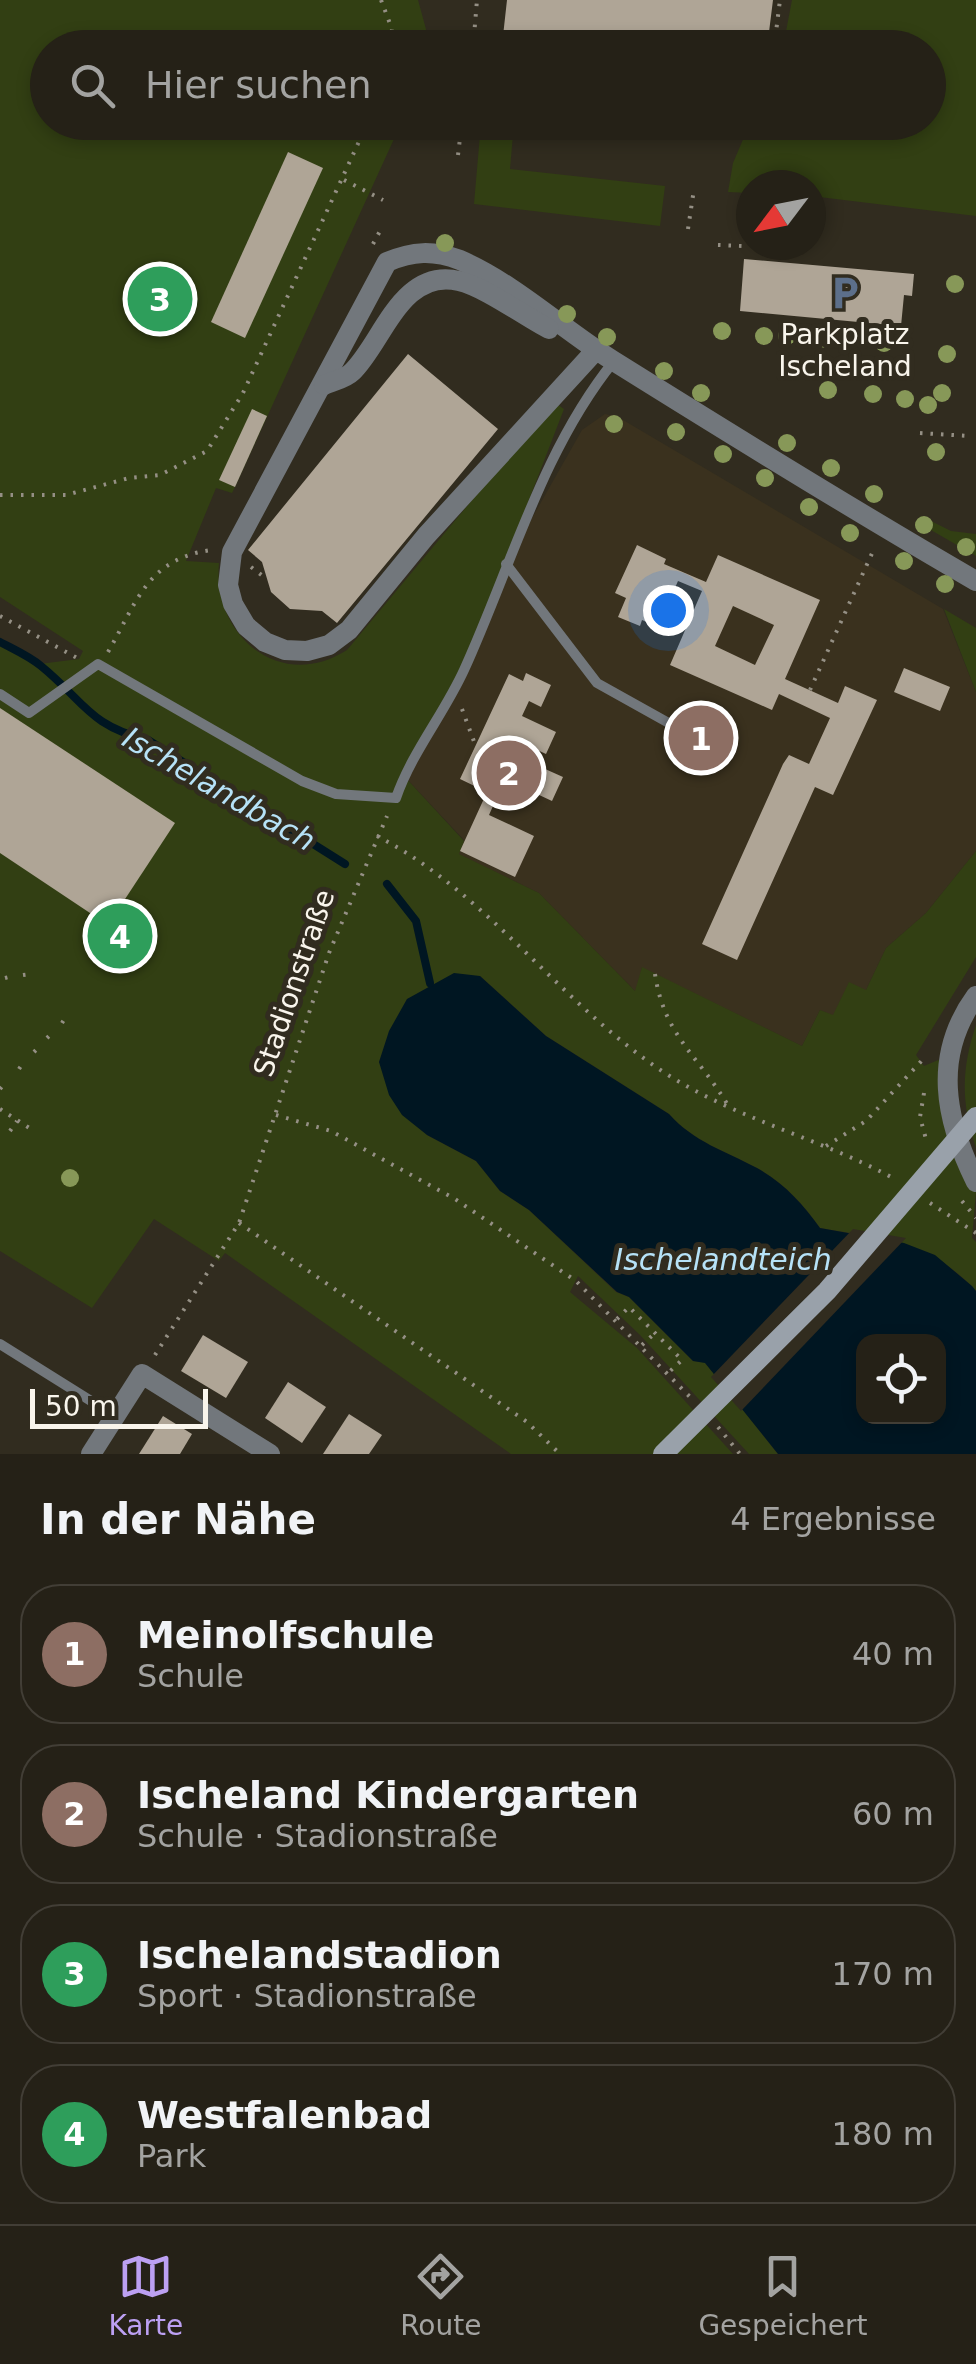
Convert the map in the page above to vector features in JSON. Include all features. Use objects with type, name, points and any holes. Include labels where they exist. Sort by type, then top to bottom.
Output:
[{"type":"main road","points":[[663,1454],[826,1291],[976,1117]]},
{"type":"street","points":[[605,356],[414,550],[350,630],[329,646],[285,650],[265,642],[246,626],[228,584],[232,552],[324,385],[372,282],[387,262],[406,253],[434,252],[463,262],[605,356],[976,581]]},
{"type":"street","points":[[324,385],[349,376],[396,307],[420,288],[458,280],[605,356]]},
{"type":"street","points":[[976,996],[952,1043],[947,1112],[976,1182]]},
{"type":"street","points":[[91,1454],[142,1374],[260,1452]]},
{"type":"lane","points":[[0,694],[29,713],[98,664],[302,781],[336,794],[396,798],[404,776],[463,672],[506,564],[605,356]]},
{"type":"lane","points":[[506,564],[597,683],[692,736]]},
{"type":"lane","points":[[0,1344],[115,1416]]},
{"type":"path","points":[[381,0],[392,30]]},
{"type":"path","points":[[474,30],[476,0]]},
{"type":"path","points":[[776,30],[780,0]]},
{"type":"path","points":[[0,494],[66,495],[129,478],[160,476],[207,451],[242,392],[361,140]]},
{"type":"path","points":[[458,155],[460,140]]},
{"type":"path","points":[[344,180],[383,200]]},
{"type":"path","points":[[688,230],[694,188]]},
{"type":"path","points":[[718,246],[736,246]]},
{"type":"path","points":[[920,433],[969,436]]},
{"type":"path","points":[[0,616],[98,664],[155,572],[188,553],[232,552]]},
{"type":"path","points":[[810,690],[866,566]]},
{"type":"path","points":[[447,700],[462,708],[476,746]]},
{"type":"path","name":"Stadionstraße","points":[[142,1374],[239,1223],[329,953],[396,798]]},
{"type":"path","points":[[377,836],[471,902],[596,1018],[664,1072],[732,1110],[825,1146],[905,1186]]},
{"type":"path","points":[[23,975],[30,974]]},
{"type":"path","points":[[655,974],[660,1009],[680,1044],[715,1083],[732,1110]]},
{"type":"path","points":[[825,1146],[866,1122],[932,1050],[952,1043]]},
{"type":"path","points":[[0,1109],[34,1131]]},
{"type":"path","points":[[276,1115],[331,1130],[454,1199],[576,1280],[701,1408]]},
{"type":"path","points":[[10,1130],[17,1121]]},
{"type":"path","points":[[919,1195],[976,1233]]},
{"type":"path","points":[[239,1223],[527,1422],[560,1454]]},
{"type":"path","points":[[616,1320],[629,1307],[682,1360],[668,1374]]},
{"type":"path","points":[[642,1345],[655,1333]]},
{"type":"path","points":[[712,1420],[740,1454]]},
{"type":"shaded area","points":[[605,414],[618,417],[943,609],[976,692],[976,851],[926,913],[886,948],[866,990],[833,1016],[820,1010],[802,1046],[642,968],[636,992],[539,893],[458,854],[464,840],[404,776],[506,564],[582,430]]},
{"type":"green space","points":[[0,0],[418,0],[426,30],[30,30],[30,140],[394,140],[235,487],[232,493],[216,488],[186,561],[219,563],[220,589],[227,613],[239,634],[255,650],[298,665],[322,662],[347,650],[554,402],[564,409],[463,671],[404,776],[464,841],[459,854],[539,893],[635,991],[642,967],[802,1046],[820,1010],[833,1015],[849,982],[866,990],[886,948],[926,913],[976,851],[976,957],[916,1055],[924,1066],[943,1058],[942,1119],[976,1192],[972,1238],[976,1242],[976,1291],[959,1274],[923,1252],[885,1240],[820,1228],[776,1180],[699,1139],[669,1114],[546,1036],[480,976],[407,999],[379,1062],[427,1135],[476,1161],[500,1191],[529,1210],[616,1292],[629,1297],[693,1361],[705,1362],[778,1454],[749,1454],[640,1335],[578,1276],[570,1292],[637,1348],[733,1454],[511,1454],[225,1253],[219,1261],[154,1219],[92,1308],[0,1251],[0,642],[39,664],[79,659],[83,651],[0,597]]},
{"type":"green space","points":[[792,0],[976,0],[976,216],[826,198],[826,170],[736,170],[736,192],[728,192],[733,163],[743,140],[946,140],[946,30],[786,30]]},
{"type":"green space","points":[[480,140],[513,140],[510,169],[665,186],[660,226],[474,204]]},
{"type":"green space","points":[[921,516],[951,531],[976,534],[976,556],[917,522]]},
{"type":"green space","points":[[944,609],[976,628],[976,692]]},
{"type":"green space","points":[[976,1025],[976,1148],[965,1086]]},
{"type":"water","name":"Ischelandteich","points":[[454,973],[480,976],[546,1036],[669,1114],[699,1139],[776,1180],[820,1228],[904,1243],[935,1255],[976,1291],[976,1454],[778,1454],[705,1363],[693,1361],[629,1297],[617,1292],[529,1210],[500,1191],[476,1161],[427,1135],[402,1115],[389,1095],[379,1062],[389,1031],[407,999]]},
{"type":"pier","points":[[853,1229],[906,1238],[741,1411],[711,1377]]},
{"type":"building","points":[[507,0],[773,0],[769,30],[504,30]]},
{"type":"building","points":[[288,152],[323,168],[245,338],[211,322]]},
{"type":"building","points":[[744,260],[914,274],[912,296],[904,295],[901,326],[740,311]]},
{"type":"building","points":[[408,354],[498,429],[337,623],[322,611],[290,609],[271,592],[262,562],[248,550]]},
{"type":"building","points":[[252,409],[267,416],[235,487],[219,480]]},
{"type":"building","points":[[637,545],[666,559],[664,564],[706,582],[718,555],[820,600],[785,679],[838,703],[845,686],[877,700],[833,795],[815,787],[737,960],[702,944],[783,764],[789,755],[809,764],[830,718],[779,694],[772,710],[670,665],[702,591],[678,581],[658,627],[642,620],[640,626],[618,617],[626,598],[615,593]],"holes":[[[733,606],[774,625],[755,665],[715,646]]]},
{"type":"building","points":[[904,668],[950,687],[940,711],[894,692]]},
{"type":"building","points":[[526,673],[551,685],[541,707],[529,701],[522,716],[556,732],[546,754],[509,737],[499,759],[521,769],[525,760],[563,777],[552,801],[505,779],[489,815],[534,836],[515,877],[460,851],[487,792],[460,779],[509,674],[523,681]]},
{"type":"building","points":[[0,708],[175,823],[108,925],[0,853]]},
{"type":"building","points":[[203,1335],[248,1362],[226,1398],[181,1371]]},
{"type":"building","points":[[288,1382],[326,1407],[302,1443],[265,1418]]},
{"type":"building","points":[[349,1414],[382,1435],[369,1454],[323,1454]]},
{"type":"building","points":[[163,1416],[192,1434],[180,1454],[139,1454]]},
{"type":"waterway","name":"Ischelandbach","points":[[0,642],[41,666],[100,720],[148,740],[345,864]]},
{"type":"waterway","name":"Ischelandbach","points":[[387,884],[416,921],[430,983]]},
{"type":"place","name":"Parkplatz Ischeland","points":[[845,293]]},
{"type":"place","name":"Ischelandstadion","points":[[160,299]]},
{"type":"place","name":"Meinolfschule","points":[[701,738]]},
{"type":"place","name":"Ischeland Kindergarten","points":[[509,773]]},
{"type":"place","name":"Westfalenbad","points":[[120,936]]}]
